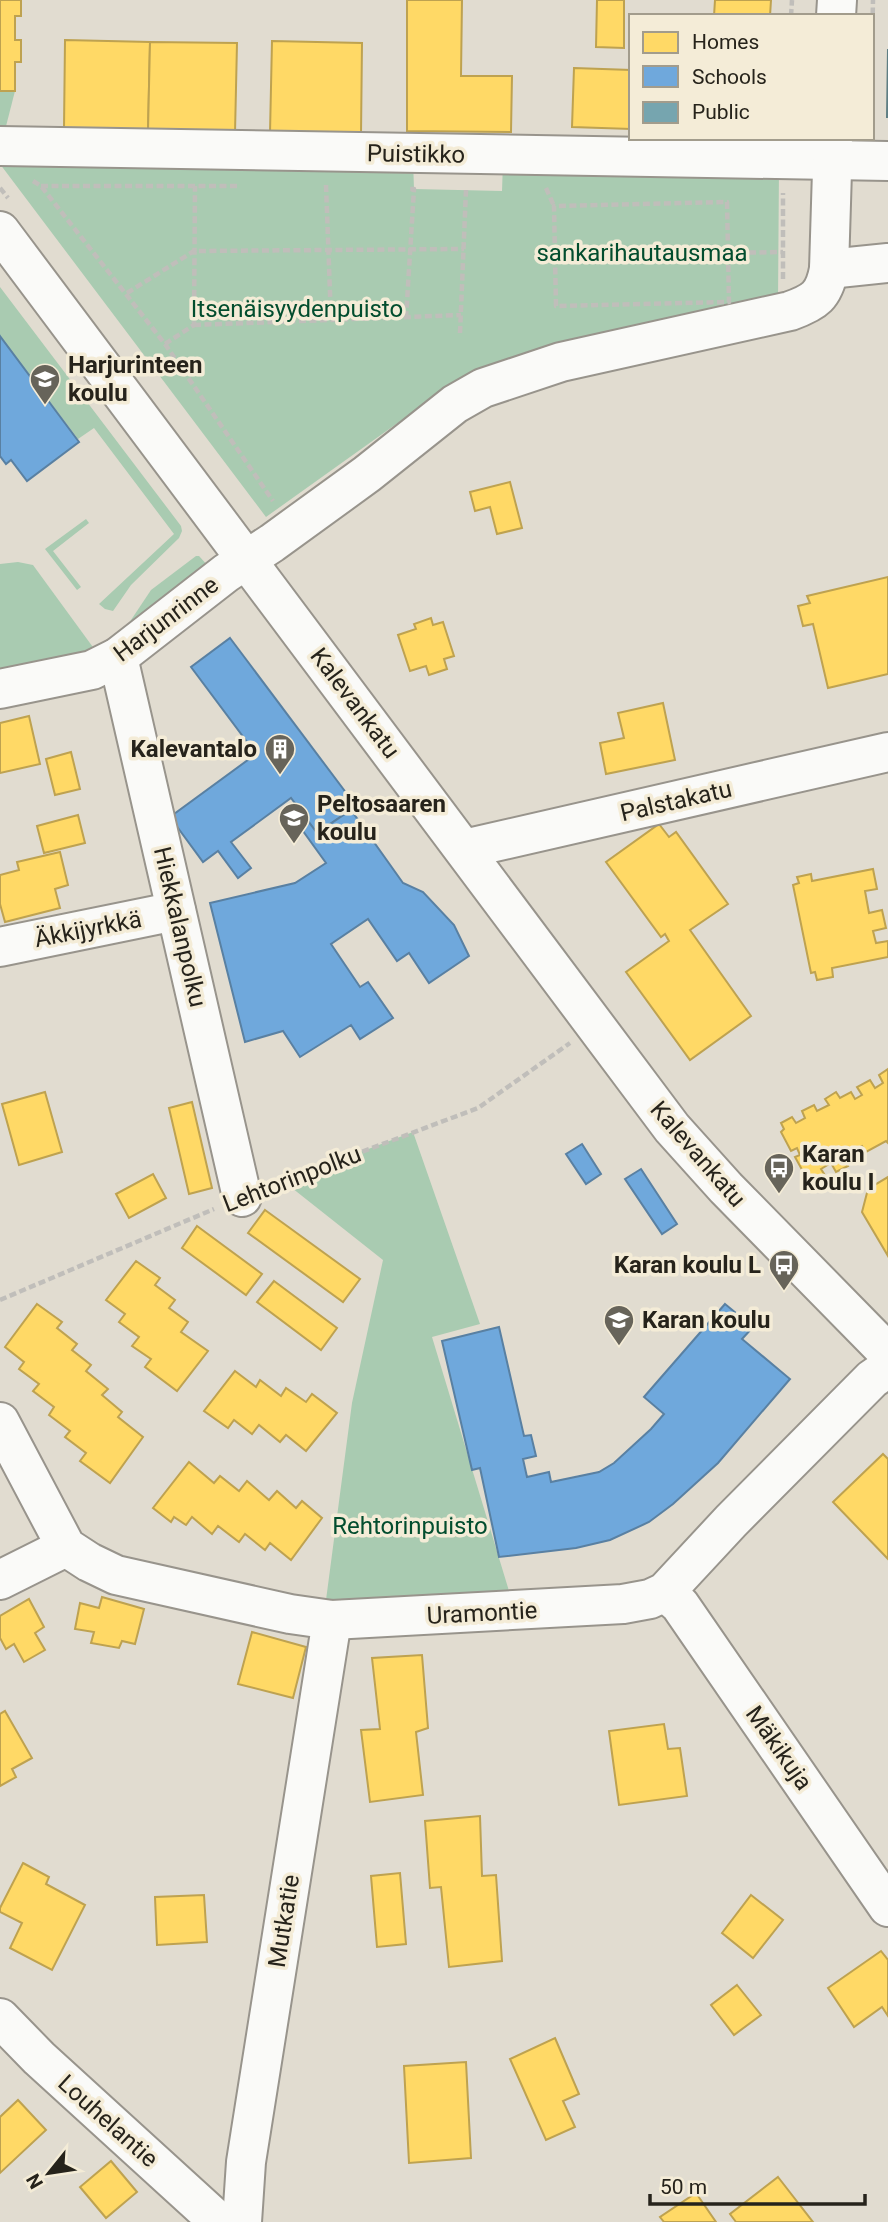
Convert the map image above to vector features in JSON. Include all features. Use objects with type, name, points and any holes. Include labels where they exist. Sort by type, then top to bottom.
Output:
[{"type":"street","name":"Puistikko","points":[[0,146],[327,170],[783,160],[832,150],[888,161]]},
{"type":"street","points":[[259,551],[367,474],[455,404],[483,388],[561,362],[790,311],[818,298],[826,285],[829,269],[832,150]]},
{"type":"street","name":"Kalevankatu","points":[[0,232],[259,551],[464,849],[672,1128],[726,1188],[888,1353]]},
{"type":"street","points":[[829,269],[888,263]]},
{"type":"street","name":"Harjunrinne","points":[[0,689],[92,670],[118,657],[259,551]]},
{"type":"street","name":"Hiekkalanpolku","points":[[118,657],[242,1197]]},
{"type":"street","name":"Palstakatu","points":[[464,849],[888,752]]},
{"type":"street","name":"Äkkijyrkkä","points":[[0,947],[176,911]]},
{"type":"street","points":[[666,1592],[731,1521],[872,1379],[888,1368]]},
{"type":"street","points":[[0,1422],[66,1548],[0,1580]]},
{"type":"street","name":"Uramontie","points":[[66,1548],[116,1576],[290,1614],[332,1620],[623,1604],[650,1599],[666,1592]]},
{"type":"street","name":"Mäkikuja","points":[[666,1592],[680,1605],[888,1907]]},
{"type":"street","name":"Mutkatie","points":[[242,2222],[246,2162],[332,1620]]},
{"type":"street","name":"Louhelantie","points":[[0,2018],[39,2058],[219,2222]]},
{"type":"path","points":[[783,160],[783,284],[790,311]]},
{"type":"path","points":[[313,187],[327,170]]},
{"type":"path","points":[[327,170],[339,188]]},
{"type":"path","points":[[327,170],[327,250],[331,320]]},
{"type":"path","points":[[31,180],[41,186],[127,293],[274,502],[259,551]]},
{"type":"path","points":[[41,186],[247,187]]},
{"type":"path","points":[[194,325],[195,186]]},
{"type":"path","points":[[401,188],[414,189],[406,317]]},
{"type":"path","points":[[460,333],[466,190]]},
{"type":"path","points":[[727,202],[728,253],[729,302],[556,306],[554,206],[727,202]]},
{"type":"path","points":[[127,293],[194,251],[464,249]]},
{"type":"path","points":[[728,253],[783,252]]},
{"type":"path","points":[[165,344],[194,325],[461,316]]},
{"type":"path","name":"Lehtorinpolku","points":[[0,1300],[242,1197],[478,1108],[574,1040]]},
{"type":"green space","points":[[0,91],[15,91],[4,134],[0,134]]},
{"type":"green space","name":"Itsenäisyydenpuisto","points":[[413,160],[414,189],[502,191],[503,162],[779,167],[778,302],[572,341],[462,377],[266,517],[0,164]]},
{"type":"green space","points":[[0,287],[181,526],[179,538],[131,585],[113,611],[99,604],[174,534],[94,428],[78,439],[0,336]]},
{"type":"green space","points":[[86,519],[89,523],[53,551],[81,587],[77,590],[45,549]]},
{"type":"green space","points":[[196,556],[209,567],[125,629],[151,590]]},
{"type":"green space","points":[[18,562],[33,565],[95,650],[0,680],[0,564]]},
{"type":"green space","name":"Rehtorinpuisto","points":[[413,1132],[480,1324],[432,1337],[509,1591],[373,1607],[326,1600],[352,1403],[383,1260],[292,1188],[292,1178]]},
{"type":"building: Homes","points":[[0,0],[21,0],[21,16],[15,16],[15,40],[21,40],[21,62],[15,62],[15,91],[0,91]]},
{"type":"building: Homes","points":[[407,0],[462,0],[461,76],[512,76],[511,132],[407,131]]},
{"type":"building: Homes","points":[[597,0],[624,0],[624,48],[596,47]]},
{"type":"building: Homes","points":[[715,0],[771,0],[770,14],[714,14]]},
{"type":"building: Homes","points":[[65,40],[150,42],[148,131],[64,129]]},
{"type":"building: Homes","points":[[272,41],[362,43],[361,135],[270,133]]},
{"type":"building: Homes","points":[[150,42],[237,43],[235,133],[148,131]]},
{"type":"building: Homes","points":[[574,68],[629,70],[629,129],[572,127]]},
{"type":"building: Homes","points":[[510,482],[522,528],[497,534],[490,507],[475,511],[470,492]]},
{"type":"building: Homes","points":[[888,577],[888,674],[828,688],[813,624],[803,626],[798,606],[810,603],[807,596]]},
{"type":"building: Homes","points":[[431,618],[433,625],[443,622],[454,656],[444,659],[447,669],[429,675],[426,666],[410,671],[398,635],[416,629],[414,624]]},
{"type":"building: Homes","points":[[663,703],[675,760],[606,774],[600,743],[624,738],[618,713]]},
{"type":"building: Homes","points":[[29,716],[40,764],[0,773],[0,723]]},
{"type":"building: Homes","points":[[71,752],[80,789],[55,795],[46,759]]},
{"type":"building: Homes","points":[[78,815],[85,843],[44,853],[37,826]]},
{"type":"building: Homes","points":[[659,824],[669,837],[676,832],[728,904],[690,930],[751,1016],[690,1060],[626,972],[669,941],[665,934],[661,937],[606,862]]},
{"type":"building: Homes","points":[[60,852],[68,885],[55,889],[60,908],[5,922],[0,904],[0,875],[19,870],[17,862]]},
{"type":"building: Homes","points":[[873,869],[877,889],[865,891],[869,913],[882,910],[886,928],[873,931],[876,943],[888,941],[888,957],[832,968],[833,977],[817,980],[815,972],[811,973],[793,885],[799,883],[797,877],[811,874],[812,881]]},
{"type":"building: Homes","points":[[888,1069],[888,1143],[886,1141],[866,1152],[862,1146],[843,1157],[848,1166],[836,1172],[831,1163],[821,1169],[826,1177],[814,1184],[810,1175],[806,1177],[795,1157],[800,1155],[797,1148],[791,1151],[781,1132],[784,1129],[781,1123],[792,1117],[796,1123],[805,1118],[802,1111],[814,1105],[817,1111],[829,1105],[825,1099],[836,1092],[840,1098],[851,1092],[855,1099],[862,1095],[857,1087],[870,1080],[875,1088],[883,1083],[879,1075]]},
{"type":"building: Homes","points":[[45,1092],[62,1152],[19,1165],[2,1104]]},
{"type":"building: Homes","points":[[192,1102],[212,1188],[189,1194],[169,1108]]},
{"type":"building: Homes","points":[[153,1174],[166,1198],[129,1218],[116,1194]]},
{"type":"building: Homes","points":[[888,1177],[888,1256],[862,1212],[868,1189]]},
{"type":"building: Homes","points":[[265,1210],[360,1279],[343,1302],[248,1233]]},
{"type":"building: Homes","points":[[197,1226],[262,1274],[246,1295],[182,1248]]},
{"type":"building: Homes","points":[[136,1261],[160,1278],[155,1285],[175,1300],[169,1308],[188,1322],[181,1332],[208,1351],[177,1391],[145,1367],[151,1359],[132,1346],[139,1337],[119,1322],[125,1314],[106,1300]]},
{"type":"building: Homes","points":[[274,1281],[337,1328],[321,1350],[257,1302]]},
{"type":"building: Homes","points":[[37,1304],[62,1322],[57,1328],[77,1344],[72,1350],[91,1365],[86,1371],[108,1389],[102,1395],[122,1412],[118,1417],[143,1437],[110,1483],[80,1461],[86,1453],[65,1437],[70,1431],[49,1415],[54,1407],[33,1391],[39,1384],[19,1369],[24,1362],[5,1347]]},
{"type":"building: Homes","points":[[235,1371],[256,1387],[260,1380],[281,1396],[286,1388],[306,1402],[312,1394],[337,1413],[306,1451],[286,1435],[280,1442],[259,1425],[252,1434],[234,1420],[228,1428],[204,1411]]},
{"type":"building: Homes","points":[[883,1454],[888,1459],[888,1559],[833,1502]]},
{"type":"building: Homes","points":[[189,1462],[214,1483],[220,1476],[239,1491],[247,1481],[269,1500],[277,1491],[296,1508],[302,1501],[322,1518],[291,1560],[270,1543],[265,1550],[245,1534],[239,1542],[218,1526],[212,1534],[192,1517],[186,1525],[174,1517],[171,1522],[153,1508]]},
{"type":"building: Homes","points":[[102,1597],[144,1609],[135,1644],[122,1641],[119,1648],[91,1643],[94,1632],[75,1629],[80,1603],[99,1608]]},
{"type":"building: Homes","points":[[29,1599],[44,1627],[35,1633],[45,1650],[24,1662],[14,1644],[6,1649],[0,1638],[0,1616]]},
{"type":"building: Homes","points":[[252,1632],[306,1647],[293,1698],[238,1684]]},
{"type":"building: Homes","points":[[422,1655],[428,1728],[416,1732],[423,1795],[370,1802],[361,1730],[380,1729],[372,1658]]},
{"type":"building: Homes","points":[[5,1711],[32,1758],[12,1769],[16,1777],[0,1786],[0,1714]]},
{"type":"building: Homes","points":[[664,1724],[668,1749],[680,1748],[687,1796],[619,1805],[609,1731]]},
{"type":"building: Homes","points":[[480,1816],[482,1876],[496,1875],[502,1961],[449,1967],[441,1887],[430,1888],[425,1821]]},
{"type":"building: Homes","points":[[23,1863],[49,1877],[46,1884],[85,1905],[52,1970],[10,1948],[22,1923],[0,1912]]},
{"type":"building: Homes","points":[[400,1873],[406,1944],[377,1947],[371,1876]]},
{"type":"building: Homes","points":[[204,1895],[207,1942],[157,1945],[155,1897]]},
{"type":"building: Homes","points":[[751,1895],[783,1920],[753,1958],[722,1933]]},
{"type":"building: Homes","points":[[881,1951],[888,1960],[888,2016],[882,2007],[854,2027],[828,1988]]},
{"type":"building: Homes","points":[[737,1985],[761,2015],[734,2035],[711,2005]]},
{"type":"building: Homes","points":[[555,2038],[579,2094],[563,2101],[575,2127],[546,2140],[510,2059]]},
{"type":"building: Homes","points":[[466,2062],[471,2158],[409,2163],[404,2066]]},
{"type":"building: Homes","points":[[18,2100],[46,2130],[0,2173],[0,2117]]},
{"type":"building: Homes","points":[[111,2161],[137,2192],[106,2218],[80,2187]]},
{"type":"building: Homes","points":[[778,2177],[813,2222],[736,2222],[730,2214]]},
{"type":"building: Homes","points":[[696,2193],[716,2222],[664,2222],[660,2217]]},
{"type":"building: Schools","points":[[0,336],[79,442],[27,481],[11,460],[6,464],[0,456]]},
{"type":"building: Schools","name":"Kalevantalo","points":[[230,638],[356,806],[317,833],[291,798],[231,842],[251,868],[238,878],[218,851],[203,862],[170,817],[256,754],[191,667]]},
{"type":"building: Schools","points":[[298,808],[317,833],[351,810],[403,883],[423,892],[454,925],[469,956],[429,983],[409,953],[397,961],[368,919],[331,944],[360,987],[368,982],[393,1018],[360,1039],[351,1025],[300,1057],[283,1031],[245,1042],[210,903],[295,883],[326,863],[290,813]]},
{"type":"building: Schools","points":[[582,1144],[601,1174],[586,1184],[566,1154]]},
{"type":"building: Schools","points":[[641,1169],[677,1224],[662,1234],[625,1179]]},
{"type":"building: Schools","points":[[725,1304],[753,1327],[742,1339],[790,1379],[718,1463],[649,1522],[610,1540],[576,1548],[499,1557],[480,1468],[472,1470],[442,1341],[499,1327],[524,1436],[531,1435],[536,1456],[523,1459],[527,1477],[549,1472],[551,1482],[599,1472],[614,1463],[651,1429],[664,1414],[644,1397]]},
{"type":"building: Public","points":[[888,49],[888,117],[887,117]]},
{"type":"place","name":"Harjurinteen koulu","points":[[45,406]]},
{"type":"place","name":"Kalevantalo","points":[[280,776]]},
{"type":"place","name":"Peltosaaren koulu","points":[[294,845]]},
{"type":"place","name":"Karan koulu I","points":[[779,1195]]},
{"type":"place","name":"Karan koulu L","points":[[784,1292]]},
{"type":"place","name":"Karan koulu","points":[[619,1347]]},
{"type":"park label","name":"sankarihautausmaa","points":[[642,253]]}]
